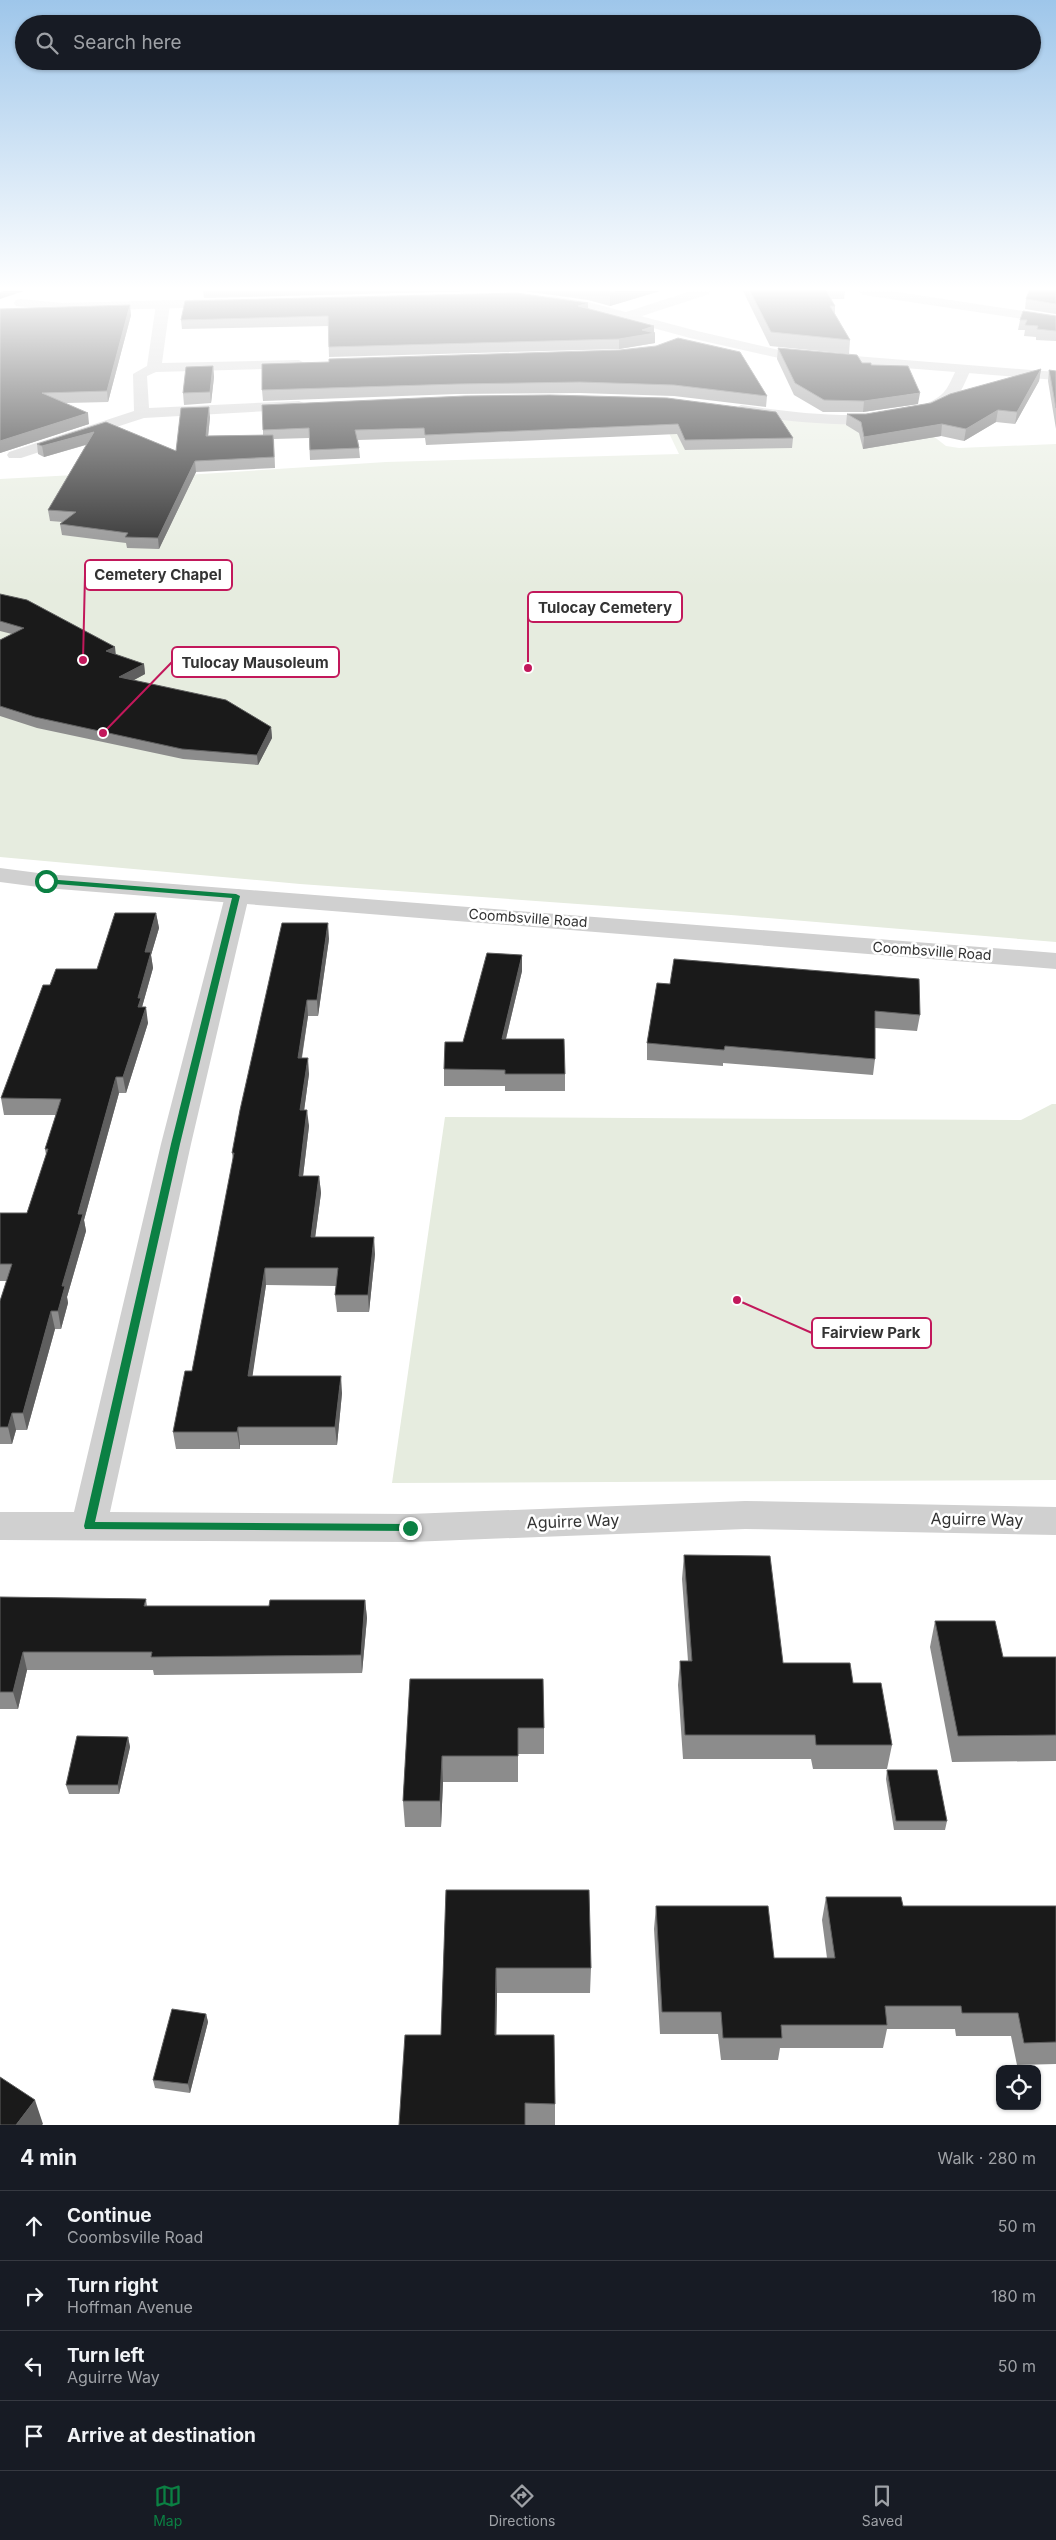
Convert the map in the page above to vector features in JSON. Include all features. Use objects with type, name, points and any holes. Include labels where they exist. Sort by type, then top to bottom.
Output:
[{"type":"street","points":[[141,390],[142,412]]},
{"type":"street","points":[[723,408],[829,420],[897,415],[929,408],[945,400],[954,390]]},
{"type":"street","points":[[15,455],[142,412],[311,406]]},
{"type":"street","name":"Coombsville Road","points":[[0,875],[46,881],[578,921],[1056,961]]},
{"type":"street","points":[[89,1526],[176,1144],[236,896]]},
{"type":"street","name":"Aguirre Way","points":[[0,1526],[410,1528],[745,1515],[1056,1521]]},
{"type":"shaded area","points":[[656,406],[928,432],[946,446],[959,448],[1056,444],[1056,942],[731,915],[300,884],[0,857],[0,479],[112,473],[139,478],[386,462],[679,454]]},
{"type":"shaded area","points":[[1052,1104],[1056,1104],[1056,1480],[392,1483],[445,1117],[1021,1120]]},
{"type":"building","points":[[0,390],[107,390],[42,393],[88,413],[0,441]]},
{"type":"building","points":[[183,390],[210,390],[210,392],[183,393]]},
{"type":"building","points":[[718,390],[763,390],[767,396]]},
{"type":"building","points":[[807,390],[919,390],[920,393],[864,401],[824,400]]},
{"type":"building","points":[[964,390],[1029,390],[1017,412],[998,410],[966,429],[942,424],[864,437],[861,422],[847,414],[866,414],[931,403]]},
{"type":"building","points":[[1053,390],[1056,390],[1056,408]]},
{"type":"building","points":[[550,395],[667,398],[776,412],[793,438],[685,440],[678,424],[425,435],[424,428],[355,430],[359,448],[310,450],[309,428],[263,430],[262,405],[465,396]]},
{"type":"building","points":[[209,407],[206,436],[273,435],[274,457],[195,461],[158,538],[125,537],[128,533],[60,524],[76,512],[48,510],[94,432],[42,446],[37,444],[106,422],[176,451],[181,408]]},
{"type":"building","points":[[0,594],[27,600],[115,647],[106,651],[144,664],[119,677],[226,700],[271,727],[257,755],[182,749],[35,717],[0,706],[0,640],[24,628],[0,621]]},
{"type":"building","points":[[115,913],[156,913],[145,952],[151,952],[138,998],[141,998],[138,1007],[146,1007],[123,1077],[116,1077],[78,1214],[83,1214],[62,1286],[65,1286],[58,1311],[51,1311],[23,1413],[12,1413],[8,1427],[0,1427],[0,1301],[12,1264],[0,1264],[0,1213],[27,1213],[48,1149],[45,1149],[61,1099],[1,1098],[43,985],[50,985],[56,969],[97,969]]},
{"type":"building","points":[[282,923],[328,923],[317,1000],[307,1000],[298,1058],[308,1058],[300,1110],[307,1110],[299,1176],[319,1176],[311,1237],[374,1237],[368,1295],[335,1295],[338,1268],[265,1268],[248,1376],[341,1376],[335,1427],[238,1427],[237,1432],[173,1432],[185,1371],[192,1371],[234,1153],[232,1153],[240,1110]]},
{"type":"building","points":[[487,953],[522,955],[502,1039],[564,1039],[565,1074],[505,1074],[505,1070],[444,1069],[445,1042],[463,1042]]},
{"type":"building","points":[[674,959],[919,979],[920,1015],[875,1011],[875,1059],[725,1046],[724,1050],[647,1043],[657,983],[670,984]]},
{"type":"building","points":[[684,1555],[770,1556],[783,1663],[850,1663],[853,1683],[881,1683],[892,1745],[816,1745],[815,1735],[685,1735],[680,1661],[692,1661]]},
{"type":"building","points":[[0,1597],[146,1599],[144,1606],[269,1606],[270,1600],[365,1600],[361,1655],[151,1657],[152,1652],[23,1652],[13,1692],[0,1692]]},
{"type":"building","points":[[935,1621],[995,1621],[1003,1657],[1056,1657],[1056,1735],[958,1736]]},
{"type":"building","points":[[410,1679],[543,1679],[544,1728],[518,1728],[518,1756],[442,1756],[440,1801],[403,1801]]},
{"type":"building","points":[[77,1736],[128,1737],[118,1785],[66,1785]]},
{"type":"building","points":[[887,1770],[937,1770],[947,1821],[896,1821]]},
{"type":"building","points":[[446,1890],[589,1890],[591,1968],[496,1968],[495,2035],[554,2035],[555,2104],[525,2103],[525,2125],[399,2125],[405,2035],[441,2035]]},
{"type":"building","points":[[826,1897],[901,1897],[903,1906],[1056,1906],[1056,2042],[1024,2043],[1018,2013],[962,2013],[961,2006],[885,2006],[887,2025],[781,2025],[782,2038],[723,2038],[721,2012],[662,2012],[656,1906],[768,1906],[774,1958],[835,1958]]},
{"type":"building","points":[[172,2009],[206,2014],[188,2084],[153,2080]]},
{"type":"building","points":[[0,2077],[35,2100],[16,2125],[0,2125]]},
{"type":"place","name":"Cemetery Chapel","points":[[83,660]]},
{"type":"place","name":"Tulocay Cemetery","points":[[528,668]]},
{"type":"place","name":"Tulocay Mausoleum","points":[[103,733]]},
{"type":"place","name":"Fairview Park","points":[[737,1300]]},
{"type":"route","points":[[46,881],[236,896],[176,1144],[89,1526],[410,1528]]}]
